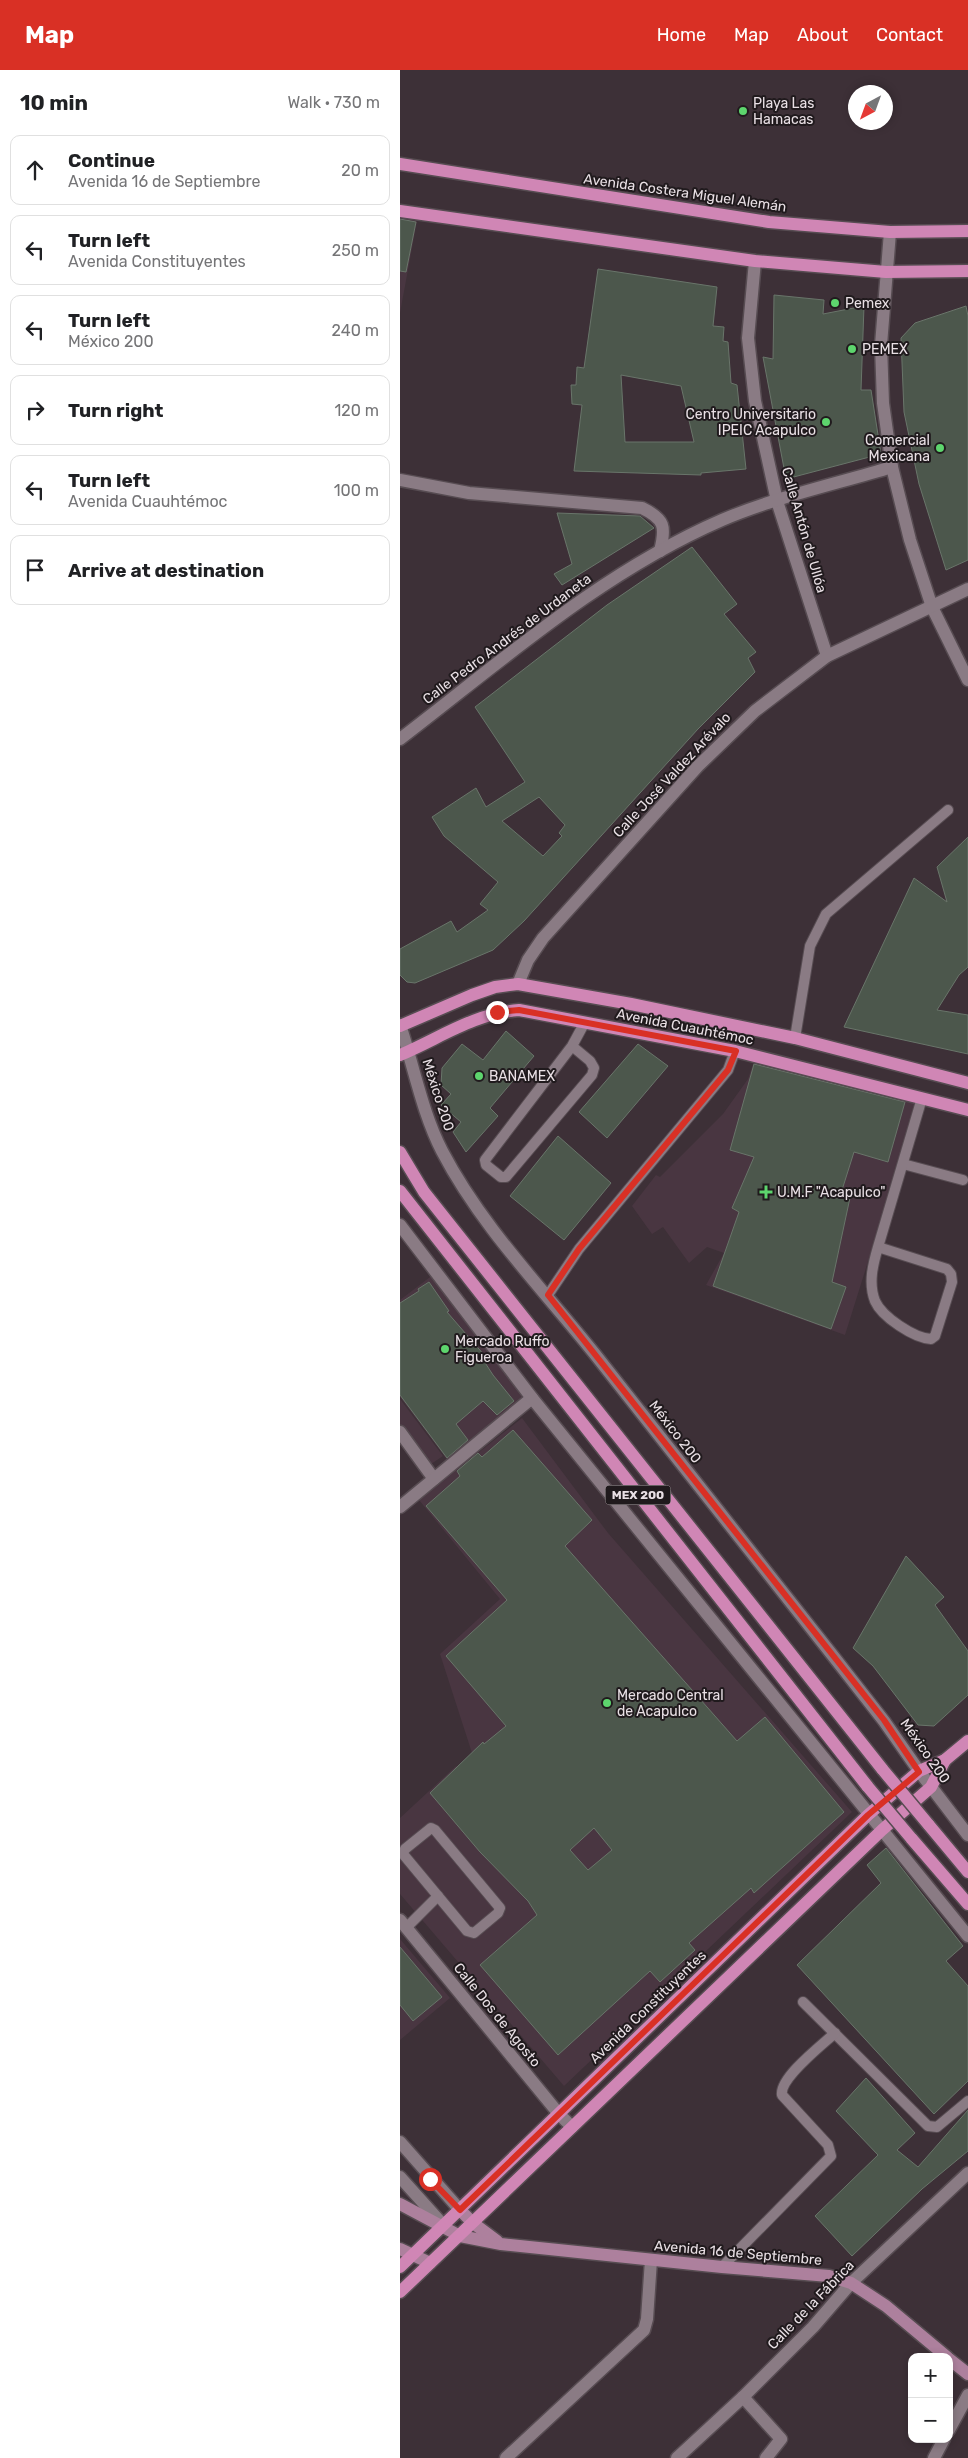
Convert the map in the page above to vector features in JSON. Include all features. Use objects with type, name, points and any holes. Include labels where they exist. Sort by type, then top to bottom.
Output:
[{"type":"main road","points":[[400,156],[406,165]]},
{"type":"main road","name":"Avenida Costera Miguel Alemán","points":[[406,165],[769,222],[890,232],[968,231]]},
{"type":"main road","points":[[400,211],[755,261],[886,272],[968,271]]},
{"type":"main road","name":"Avenida Cuauhtémoc","points":[[400,1026],[472,995],[495,987],[518,984],[631,1004],[795,1038],[968,1083]]},
{"type":"main road","name":"Avenida Cuauhtémoc","points":[[404,1053],[478,1018],[497,1012],[519,1010],[736,1051],[968,1110]]},
{"type":"main road","name":"MEX 200","points":[[400,1152],[424,1192],[883,1770],[968,1872]]},
{"type":"main road","name":"MEX 200","points":[[400,1191],[868,1787],[968,1904]]},
{"type":"main road","points":[[400,2292],[882,1830],[931,1787],[945,1760],[968,1741]]},
{"type":"main road","name":"Avenida Constituyentes","points":[[400,2267],[868,1815],[919,1772],[945,1760]]},
{"type":"main road","points":[[400,2204],[444,2226]]},
{"type":"main road","points":[[460,2210],[473,2223],[501,2244]]},
{"type":"main road","name":"Avenida 16 de Septiembre","points":[[444,2226],[460,2236],[501,2244],[829,2276],[851,2283],[886,2306],[942,2353]]},
{"type":"main road","points":[[400,2249],[430,2263]]},
{"type":"main road","name":"Avenida 16 de Septiembre","points":[[953,2362],[968,2374]]},
{"type":"street","points":[[890,232],[881,364],[883,403],[892,467],[910,540],[932,607],[968,680]]},
{"type":"street","name":"Calle Antón de Ullóa","points":[[755,261],[748,338],[755,401],[777,501],[827,656]]},
{"type":"street","name":"Calle Pedro Andrés de Urdaneta","points":[[400,738],[590,593],[660,551],[723,520],[777,501],[892,467]]},
{"type":"street","points":[[400,480],[469,492],[642,508],[655,514],[663,524],[664,537],[660,551]]},
{"type":"street","name":"Calle José Valdez Arévalo","points":[[518,984],[528,960],[543,938],[698,766],[754,711],[827,656],[968,589]]},
{"type":"street","name":"México 200","points":[[400,1026],[404,1053],[426,1113],[441,1149],[462,1187],[884,1720],[919,1772],[968,1835]]},
{"type":"street","points":[[400,1225],[532,1398],[868,1815],[968,1936]]},
{"type":"street","points":[[400,1507],[532,1398]]},
{"type":"street","points":[[400,1432],[434,1480]]},
{"type":"street","name":"Calle Dos de Agosto","points":[[403,1924],[559,2114],[572,2127]]},
{"type":"street","points":[[400,2142],[460,2210]]},
{"type":"street","name":"Calle de la Fábrica","points":[[677,2458],[743,2397],[813,2327],[851,2283],[968,2173]]},
{"type":"street","name":"Avenida 16 de Septiembre","points":[[400,2177],[444,2226]]},
{"type":"street","points":[[506,2458],[644,2330],[647,2319],[651,2260]]},
{"type":"street","points":[[953,2423],[968,2395]]},
{"type":"street","points":[[743,2397],[781,2439],[766,2458]]},
{"type":"street","points":[[934,2458],[942,2443]]},
{"type":"lane","points":[[795,1038],[810,946],[826,914],[948,810]]},
{"type":"lane","points":[[572,1046],[590,1061],[594,1068],[592,1075],[506,1177],[501,1177],[486,1165],[485,1160],[572,1046],[585,1022]]},
{"type":"lane","points":[[548,1295],[579,1249],[728,1070],[736,1051]]},
{"type":"lane","points":[[878,1247],[947,1269],[952,1274],[952,1282],[944,1309],[935,1336],[931,1339],[899,1327],[875,1301],[871,1272],[878,1247],[903,1164],[922,1098]]},
{"type":"lane","points":[[903,1164],[963,1180]]},
{"type":"lane","points":[[431,1828],[435,1830],[499,1905],[500,1911],[474,1933],[470,1933],[438,1896],[402,1854],[405,1849],[431,1828]]},
{"type":"lane","points":[[403,1924],[438,1896]]},
{"type":"lane","points":[[803,2002],[928,2126],[937,2127],[968,2100]]},
{"type":"lane","points":[[722,2267],[832,2156],[828,2145],[782,2095],[781,2091],[786,2080],[835,2033]]},
{"type":"shaded area","points":[[400,218],[417,221],[400,313]]},
{"type":"shaded area","name":"U.M.F \"Acapulco\"","points":[[755,1058],[918,1102],[845,1335],[706,1285],[724,1253],[707,1247],[689,1263],[663,1227],[652,1234],[632,1206],[656,1175],[660,1177],[723,1114],[748,1079]]},
{"type":"shaded area","name":"Mercado Ruffo Figueroa","points":[[434,1274],[526,1398],[448,1461],[400,1397],[400,1300]]},
{"type":"shaded area","points":[[400,1399],[443,1456],[422,1470],[400,1440]]},
{"type":"shaded area","name":"Mercado Central de Acapulco","points":[[522,1418],[608,1533],[852,1812],[564,2086],[400,1894],[400,1818],[456,1766],[464,1772],[472,1753],[440,1654],[500,1599],[419,1500]]},
{"type":"shaded area","points":[[400,1939],[450,1998],[400,2040]]},
{"type":"building","points":[[400,219],[416,222],[406,272],[400,271]]},
{"type":"building","points":[[598,269],[717,287],[713,326],[724,327],[723,341],[728,342],[731,383],[737,385],[746,469],[701,473],[701,475],[574,471],[582,405],[572,404],[571,385],[576,385],[577,367],[584,368]],"holes":[[[621,375],[681,386],[694,442],[625,442]]]},
{"type":"building","name":"Centro Universitario IPEIC Acapulco","points":[[774,295],[824,300],[823,314],[864,306],[861,390],[871,390],[881,454],[786,479],[763,357],[773,359]]},
{"type":"building","name":"Comercial Mexicana","points":[[966,306],[968,316],[968,560],[946,570],[919,484],[904,412],[901,338],[915,323]]},
{"type":"building","points":[[557,513],[640,516],[654,528],[562,585],[554,574],[572,564]]},
{"type":"building","points":[[692,547],[737,604],[724,614],[756,652],[748,658],[755,672],[698,729],[524,921],[493,950],[415,983],[407,982],[400,975],[400,949],[451,921],[457,932],[488,910],[480,904],[498,882],[444,836],[432,817],[476,788],[486,807],[525,782],[475,707],[607,605]],"holes":[[[539,797],[565,825],[559,833],[562,836],[543,856],[502,821]]]},
{"type":"building","points":[[968,837],[968,967],[959,975],[937,1010],[968,1015],[968,1054],[844,1027],[914,878],[947,902],[937,867]]},
{"type":"building","name":"BANAMEX","points":[[506,1031],[534,1056],[490,1108],[498,1116],[466,1152],[453,1132],[461,1122],[441,1105],[451,1094],[441,1085],[442,1068],[462,1044],[483,1060]]},
{"type":"building","points":[[638,1044],[668,1066],[607,1138],[579,1112]]},
{"type":"building","name":"U.M.F \"Acapulco\"","points":[[754,1064],[905,1102],[888,1162],[854,1152],[842,1190],[851,1193],[832,1282],[846,1287],[831,1329],[713,1286],[739,1212],[732,1208],[754,1157],[730,1150]]},
{"type":"building","points":[[558,1136],[611,1183],[564,1240],[510,1196]]},
{"type":"building","name":"Mercado Ruffo Figueroa","points":[[429,1282],[449,1311],[447,1312],[485,1356],[482,1358],[514,1401],[497,1415],[483,1401],[456,1424],[468,1440],[447,1458],[400,1395],[400,1303]]},
{"type":"building","name":"Mercado Central de Acapulco","points":[[513,1430],[592,1520],[565,1546],[737,1741],[765,1717],[844,1812],[754,1893],[751,1888],[689,1943],[695,1950],[660,1982],[650,1971],[558,2055],[480,1965],[537,1915],[528,1901],[480,1852],[430,1793],[483,1742],[484,1744],[506,1726],[446,1656],[507,1600],[426,1506],[460,1476],[457,1471],[478,1453],[482,1457]],"holes":[[[594,1828],[612,1850],[588,1870],[570,1850]]]},
{"type":"building","points":[[906,1556],[944,1597],[935,1605],[968,1651],[968,1695],[934,1726],[918,1725],[873,1666],[853,1648]]},
{"type":"building","points":[[886,1848],[963,1946],[946,1961],[968,1986],[968,2081],[934,2114],[797,1965],[881,1883],[867,1865]]},
{"type":"building","points":[[400,1947],[442,1997],[413,2021],[400,2005]]},
{"type":"building","points":[[866,2078],[915,2133],[897,2150],[918,2167],[968,2110],[968,2151],[922,2189],[852,2256],[815,2216],[878,2155],[836,2111]]},
{"type":"place","name":"Playa Las Hamacas","points":[[743,111]]},
{"type":"place","name":"Pemex","points":[[835,303]]},
{"type":"place","name":"PEMEX","points":[[852,349]]},
{"type":"place","name":"Centro Universitario IPEIC Acapulco","points":[[826,422]]},
{"type":"place","name":"Comercial Mexicana","points":[[940,448]]},
{"type":"place","name":"BANAMEX","points":[[479,1076]]},
{"type":"place","name":"U.M.F \"Acapulco\"","points":[[766,1192]]},
{"type":"place","name":"Mercado Ruffo Figueroa","points":[[445,1349]]},
{"type":"place","name":"Mercado Central de Acapulco","points":[[607,1703]]},
{"type":"route","points":[[430,2179],[460,2210],[868,1815],[919,1772],[884,1720],[548,1295],[579,1249],[728,1070],[736,1051],[519,1010],[497,1012]]}]
